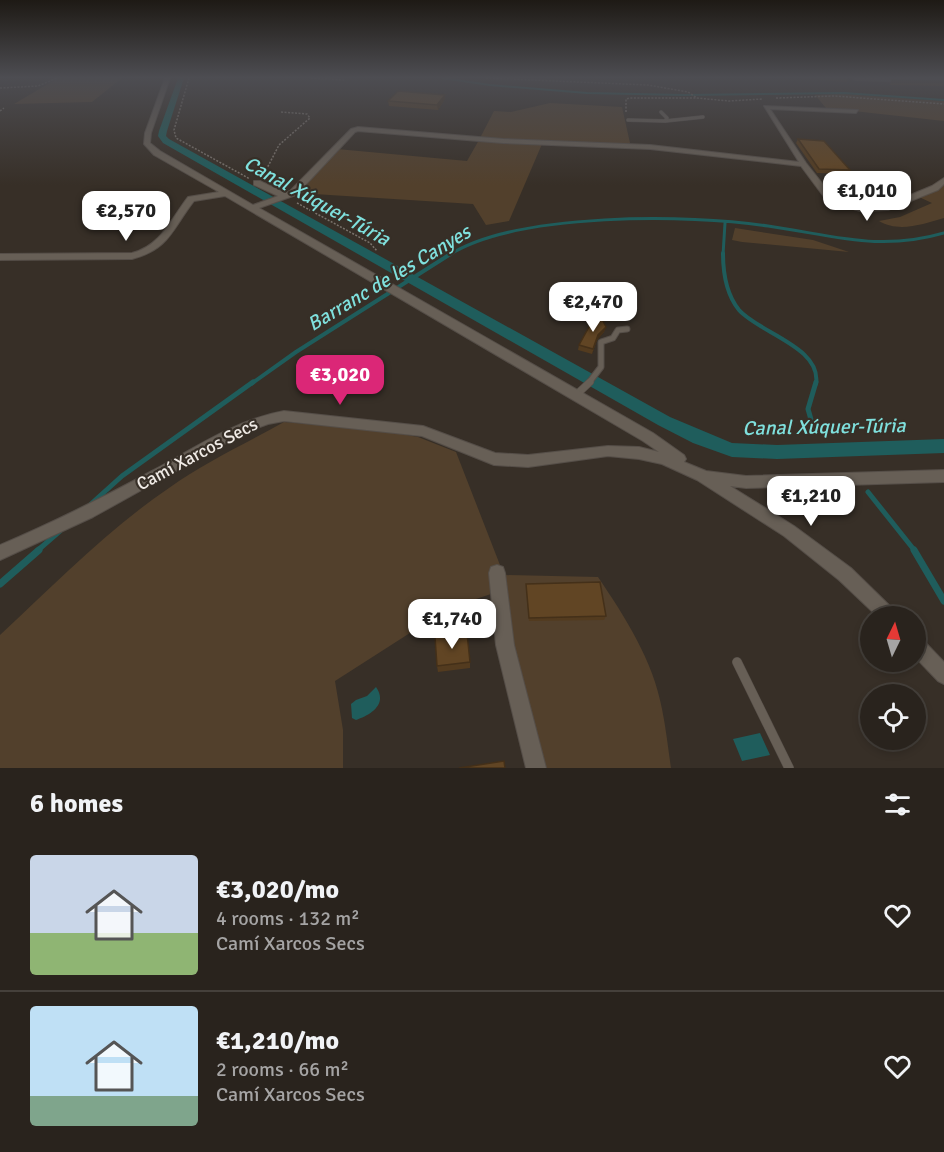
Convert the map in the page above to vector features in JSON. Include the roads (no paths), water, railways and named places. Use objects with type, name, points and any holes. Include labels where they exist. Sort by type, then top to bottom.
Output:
[{"type":"street","points":[[155,114],[147,144],[158,153],[402,294],[580,391],[702,476],[746,482],[944,476]]},
{"type":"street","points":[[770,114],[802,163],[830,199],[860,209],[885,208],[935,188],[944,180]]},
{"type":"street","points":[[253,208],[296,190],[353,130],[358,129],[503,141],[650,147],[802,163]]},
{"type":"street","points":[[258,183],[282,197]]},
{"type":"street","points":[[0,257],[132,256],[148,253],[158,247],[189,200],[226,193]]},
{"type":"street","name":"Camí Xarcos Secs","points":[[0,553],[70,522],[176,465],[232,431],[264,419],[284,416],[423,431],[494,459],[528,461],[608,451],[639,453],[665,459],[702,476],[789,531],[845,574],[878,606]]},
{"type":"street","points":[[497,573],[505,645],[536,768]]},
{"type":"street","points":[[926,656],[944,675]]},
{"type":"lane","points":[[663,114],[667,118],[665,120]]},
{"type":"lane","points":[[628,120],[703,117]]},
{"type":"lane","points":[[580,391],[600,371],[603,364],[601,342],[604,339],[613,338],[618,330],[627,329]]},
{"type":"lane","points":[[737,662],[789,768]]},
{"type":"water","points":[[376,687],[380,699],[376,708],[362,718],[356,720],[352,718],[351,704],[367,696]]},
{"type":"water","points":[[760,733],[770,755],[742,761],[733,739]]},
{"type":"waterway","name":"Canal Xúquer-Túria","points":[[169,114],[162,136],[166,141],[664,421],[699,438],[732,450],[777,452],[944,446]]},
{"type":"waterway","name":"Barranc de les Canyes","points":[[449,255],[479,241],[517,231],[605,220],[695,219],[735,222],[877,242],[920,239],[944,233]]},
{"type":"waterway","points":[[723,254],[725,223]]},
{"type":"waterway","name":"Barranc de les Canyes","points":[[251,384],[296,352],[452,253]]},
{"type":"waterway","points":[[723,254],[726,283],[739,310],[760,326],[800,350],[815,371],[816,382]]},
{"type":"waterway","name":"Barranc de les Canyes","points":[[91,504],[122,476],[253,382]]},
{"type":"waterway","points":[[814,430],[808,409],[816,382]]},
{"type":"waterway","points":[[868,492],[915,551]]},
{"type":"waterway","name":"Barranc de les Canyes","points":[[37,551],[60,531]]},
{"type":"waterway","name":"Barranc de les Canyes","points":[[0,584],[39,550]]},
{"type":"waterway","points":[[914,550],[944,601]]}]
